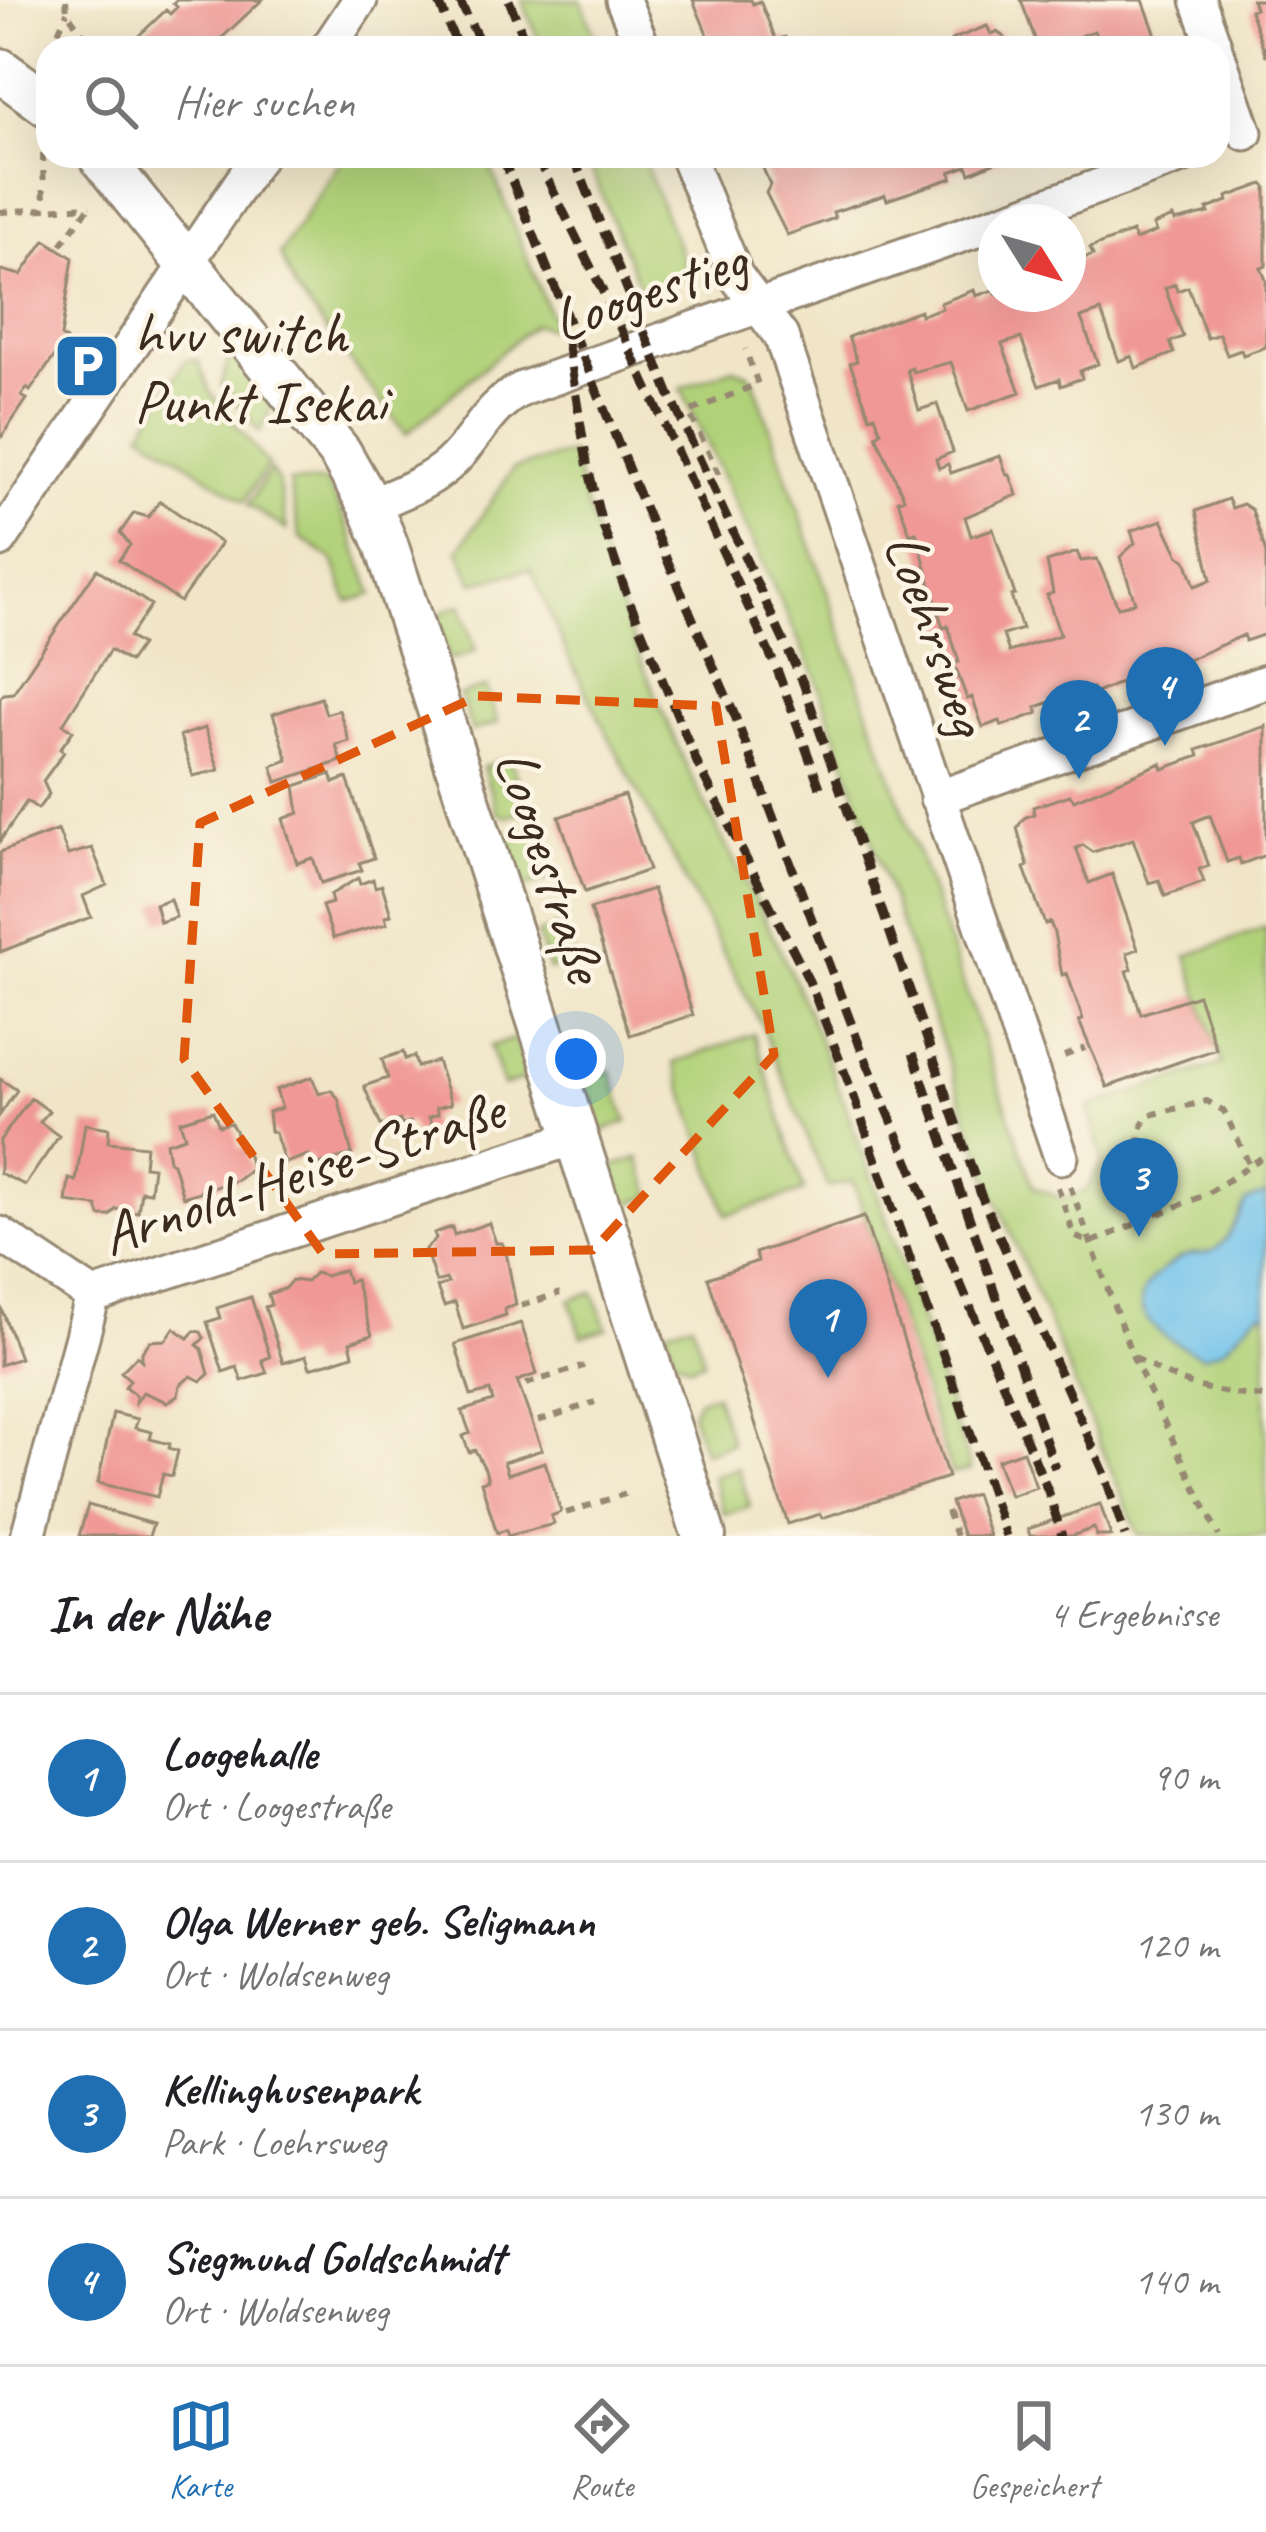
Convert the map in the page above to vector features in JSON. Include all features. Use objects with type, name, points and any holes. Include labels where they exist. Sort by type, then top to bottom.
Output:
[{"type":"street","points":[[336,36],[360,0]]},
{"type":"street","points":[[623,0],[638,36]]},
{"type":"street","points":[[1198,0],[1210,36]]},
{"type":"street","points":[[1230,95],[1243,134]]},
{"type":"street","name":"Loogestraße","points":[[110,168],[340,453],[370,506],[704,1536]]},
{"type":"street","points":[[0,540],[250,168]]},
{"type":"street","name":"Loehrsweg","points":[[692,168],[736,276],[781,336],[1061,1157]]},
{"type":"street","name":"Loogestieg","points":[[1050,204],[1149,168]]},
{"type":"street","name":"Loogestieg","points":[[370,506],[450,464],[499,401],[522,389],[978,230]]},
{"type":"street","points":[[937,798],[1266,682]]},
{"type":"street","name":"Arnold-Heise-Straße","points":[[28,1536],[93,1296],[576,1137]]},
{"type":"street","points":[[0,1234],[93,1296]]},
{"type":"path","points":[[56,36],[67,12],[66,0]]},
{"type":"path","points":[[67,12],[84,36]]},
{"type":"path","points":[[43,168],[44,211]]},
{"type":"path","points":[[0,212],[89,206],[61,245]]},
{"type":"path","points":[[719,474],[689,412],[758,384],[745,349]]},
{"type":"path","points":[[1064,1056],[1084,1048]]},
{"type":"path","points":[[1159,1216],[1138,1157],[1139,1132],[1146,1116],[1207,1101],[1224,1111],[1250,1166]]},
{"type":"path","points":[[1058,1192],[1074,1235],[1090,1243],[1207,1194],[1266,1155]]},
{"type":"path","points":[[1074,1197],[1132,1355],[1219,1536]]},
{"type":"path","points":[[521,1306],[560,1293]]},
{"type":"path","points":[[1132,1355],[1166,1378],[1227,1395],[1266,1397]]},
{"type":"path","points":[[526,1384],[584,1366]]},
{"type":"path","points":[[538,1421],[595,1402]]},
{"type":"path","points":[[566,1514],[626,1495]]},
{"type":"path","points":[[947,1511],[955,1536]]},
{"type":"highlighted area","points":[[478,696],[716,706],[774,1055],[593,1250],[323,1254],[184,1059],[200,823]]},
{"type":"green space","points":[[522,0],[581,0],[595,36],[537,36]]},
{"type":"green space","points":[[336,168],[491,168],[556,330],[534,324],[406,434],[295,289],[280,254]]},
{"type":"green space","points":[[591,168],[647,168],[689,275],[643,295]]},
{"type":"green space","points":[[230,354],[272,405],[260,432],[221,385]]},
{"type":"green space","points":[[198,360],[210,392],[268,465],[244,501],[142,432],[185,361]]},
{"type":"green space","points":[[733,368],[753,379],[1034,1187],[1062,1199],[1086,1191],[1103,1159],[1088,1107],[1222,1064],[1187,956],[1266,927],[1266,1194],[1247,1201],[1221,1246],[1187,1255],[1163,1271],[1146,1295],[1143,1313],[1223,1349],[1260,1312],[1266,1313],[1266,1536],[1139,1536],[992,1189],[816,677],[681,388]]},
{"type":"green space","points":[[571,453],[609,574],[654,692],[823,1048],[971,1470],[952,1474],[853,1181],[828,1187],[761,1024],[568,656],[531,569],[473,583],[459,550],[513,469]]},
{"type":"green space","points":[[270,470],[278,481],[287,530],[248,505]]},
{"type":"green space","points":[[289,482],[326,482],[373,594],[348,602],[333,560],[300,537]]},
{"type":"green space","points":[[461,605],[476,651],[450,660],[437,621],[445,610]]},
{"type":"green space","points":[[486,687],[498,723],[472,731],[460,695]]},
{"type":"green space","points":[[510,758],[527,810],[507,816],[497,813],[483,767]]},
{"type":"green space","points":[[531,827],[549,878],[522,888],[507,840]]},
{"type":"green space","points":[[563,925],[576,961],[549,970],[537,934]]},
{"type":"green space","points":[[754,1034],[804,1191],[727,1215],[674,1063]]},
{"type":"green space","points":[[516,1038],[529,1078],[503,1086],[490,1046]]},
{"type":"green space","points":[[611,1071],[627,1122],[601,1131],[584,1079]]},
{"type":"green space","points":[[639,1158],[652,1196],[624,1205],[611,1167]]},
{"type":"green space","points":[[593,1292],[607,1328],[582,1336],[570,1300]]},
{"type":"green space","points":[[692,1322],[704,1361],[690,1366],[674,1358],[666,1329]]},
{"type":"green space","points":[[715,1394],[731,1443],[704,1452],[691,1413],[699,1399]]},
{"type":"green space","points":[[738,1468],[750,1506],[724,1514],[712,1476]]},
{"type":"water","points":[[1266,1194],[1266,1313],[1259,1312],[1223,1349],[1203,1356],[1165,1336],[1144,1313],[1141,1300],[1146,1286],[1183,1257],[1217,1248],[1247,1201]]},
{"type":"pier","points":[[0,14],[31,36],[1,117],[0,117]]},
{"type":"building","points":[[262,0],[224,36],[139,36],[166,10],[170,14],[177,7],[173,3]]},
{"type":"building","points":[[693,0],[760,1],[774,36],[708,36]]},
{"type":"building","points":[[1021,0],[1143,0],[1156,36],[1096,36],[1094,31],[1080,36],[1034,36]]},
{"type":"building","points":[[1252,0],[1266,0],[1266,56],[1250,10],[1255,8]]},
{"type":"building","points":[[987,26],[991,34],[1003,36],[961,36]]},
{"type":"building","points":[[763,168],[961,168],[950,172],[952,178],[833,212],[835,218],[787,235],[766,193],[770,185]]},
{"type":"building","points":[[1263,184],[1266,187],[1266,266],[1261,268],[1266,280],[1266,347],[1227,355],[1219,334],[1207,338],[1188,287],[1177,291],[1175,284],[1165,288],[1183,337],[1170,342],[1174,353],[1136,368],[1132,356],[1119,361],[1101,311],[1081,318],[1098,364],[1080,371],[1082,378],[1061,386],[1059,379],[1039,386],[1021,338],[1002,344],[1020,392],[968,411],[951,362],[907,370],[919,410],[937,404],[953,452],[936,459],[939,468],[948,464],[951,473],[1000,456],[1010,475],[1017,495],[965,517],[971,536],[993,529],[1015,595],[1011,596],[1022,629],[1003,635],[1009,652],[1060,635],[1047,595],[1053,593],[1047,562],[1077,552],[1081,561],[1097,559],[1118,607],[1127,605],[1135,602],[1120,557],[1135,543],[1131,531],[1162,520],[1195,586],[1211,580],[1196,511],[1228,499],[1232,508],[1243,504],[1252,510],[1266,553],[1266,634],[1245,641],[1244,635],[1169,668],[1166,663],[1094,694],[1092,688],[1036,707],[1038,713],[1002,726],[1000,721],[983,727],[954,663],[959,662],[948,626],[943,628],[916,532],[910,534],[898,500],[904,498],[876,435],[881,432],[875,415],[870,417],[850,363],[857,361],[848,337],[920,310],[921,315],[942,308],[940,303],[974,290],[978,312],[1086,312],[1090,248],[1132,232],[1135,240],[1156,232],[1153,225],[1173,217],[1175,221],[1209,213],[1207,209],[1228,201],[1227,197]]},
{"type":"building","points":[[45,240],[73,258],[61,336],[66,340],[30,391],[27,388],[21,396],[27,399],[0,439],[0,270],[21,275]]},
{"type":"building","points":[[160,501],[221,543],[180,602],[119,560],[130,545],[120,533],[134,513],[148,517]]},
{"type":"building","points":[[97,569],[151,605],[129,637],[141,645],[129,662],[110,650],[63,724],[73,731],[43,781],[49,794],[38,809],[27,801],[0,841],[0,698],[13,693]]},
{"type":"building","points":[[321,698],[326,714],[339,710],[349,741],[336,745],[341,761],[277,782],[272,766],[288,760],[273,714]]},
{"type":"building","points":[[1266,726],[1266,855],[1241,864],[1239,858],[1227,862],[1210,815],[1193,822],[1209,866],[1199,869],[1204,882],[1165,896],[1159,880],[1149,883],[1133,839],[1093,852],[1083,845],[1076,848],[1089,883],[1112,874],[1138,949],[1127,953],[1132,969],[1127,971],[1141,1014],[1198,995],[1216,1049],[1107,1087],[1079,1021],[1083,1020],[1067,973],[1062,975],[1050,922],[1045,924],[1024,868],[1028,866],[1017,828],[1034,814],[1033,807],[1070,795],[1074,800],[1161,763],[1163,769],[1199,756],[1197,750]]},
{"type":"building","points":[[205,728],[219,770],[193,776],[180,736]]},
{"type":"building","points":[[331,774],[334,783],[347,778],[374,858],[359,863],[362,870],[321,883],[313,858],[297,863],[283,819],[299,813],[295,786]]},
{"type":"building","points":[[624,795],[649,870],[585,892],[559,817]]},
{"type":"building","points":[[58,830],[68,855],[92,848],[107,885],[83,896],[91,917],[0,952],[0,852]]},
{"type":"building","points":[[358,878],[360,884],[373,879],[375,887],[382,885],[391,915],[385,917],[387,924],[333,938],[322,906],[332,903],[330,895]]},
{"type":"building","points":[[653,889],[693,1015],[630,1035],[590,909]]},
{"type":"building","points":[[170,899],[176,917],[160,922],[155,904]]},
{"type":"building","points":[[403,1052],[405,1059],[414,1056],[417,1067],[437,1061],[451,1104],[436,1108],[438,1114],[429,1117],[433,1128],[414,1134],[410,1122],[381,1126],[364,1086],[388,1078],[382,1059]]},
{"type":"building","points":[[312,1077],[319,1094],[331,1090],[338,1098],[352,1154],[312,1167],[308,1155],[285,1163],[275,1133],[270,1131],[268,1112],[282,1108],[276,1090]]},
{"type":"building","points":[[0,1079],[17,1090],[0,1115]]},
{"type":"building","points":[[31,1098],[49,1111],[40,1122],[59,1136],[25,1185],[0,1173],[0,1140]]},
{"type":"building","points":[[213,1111],[219,1126],[230,1123],[235,1130],[239,1149],[245,1147],[252,1169],[238,1180],[183,1197],[166,1143],[185,1137],[180,1121]]},
{"type":"building","points":[[85,1124],[109,1128],[108,1142],[146,1146],[144,1166],[153,1167],[150,1192],[141,1191],[138,1212],[116,1209],[110,1216],[100,1216],[97,1206],[66,1202],[69,1179],[76,1181]]},
{"type":"building","points":[[864,1217],[948,1477],[822,1518],[820,1514],[788,1524],[708,1278],[758,1261],[755,1253]]},
{"type":"building","points":[[489,1223],[496,1243],[502,1243],[506,1252],[516,1305],[504,1309],[506,1315],[463,1329],[455,1302],[444,1306],[437,1287],[448,1283],[446,1279],[436,1282],[425,1249],[436,1239],[434,1233],[452,1227],[454,1235]]},
{"type":"building","points":[[344,1270],[348,1282],[355,1280],[372,1335],[350,1342],[353,1355],[331,1362],[310,1368],[306,1356],[283,1363],[265,1307],[271,1305],[268,1294],[284,1289],[292,1280],[306,1282],[315,1273],[326,1276]]},
{"type":"building","points":[[251,1297],[270,1357],[262,1360],[267,1373],[242,1381],[237,1367],[223,1372],[207,1322],[220,1318],[217,1308]]},
{"type":"building","points":[[0,1305],[20,1358],[0,1365]]},
{"type":"building","points":[[521,1323],[537,1374],[517,1381],[542,1450],[504,1462],[508,1474],[545,1462],[561,1512],[551,1516],[554,1524],[508,1536],[506,1530],[497,1533],[481,1482],[488,1480],[485,1469],[475,1450],[469,1452],[463,1436],[470,1433],[462,1411],[493,1401],[490,1391],[471,1396],[455,1344]]},
{"type":"building","points":[[174,1328],[188,1338],[194,1331],[201,1332],[204,1338],[197,1345],[209,1374],[201,1381],[191,1376],[180,1385],[178,1396],[167,1402],[143,1392],[136,1402],[136,1395],[125,1387],[130,1380],[121,1372],[137,1356],[142,1361],[150,1341],[166,1340]]},
{"type":"building","points":[[113,1413],[138,1419],[135,1428],[152,1432],[150,1439],[178,1451],[172,1476],[163,1474],[157,1497],[98,1483]]},
{"type":"building","points":[[1023,1451],[1036,1487],[1010,1496],[997,1460]]},
{"type":"building","points":[[975,1494],[989,1536],[963,1536],[951,1502]]},
{"type":"building","points":[[1100,1504],[1111,1536],[1097,1536],[1094,1528],[1072,1536],[1030,1536],[1028,1529]]},
{"type":"building","points":[[88,1505],[153,1524],[149,1536],[79,1536]]},
{"type":"railway","points":[[438,0],[453,36]]},
{"type":"railway","points":[[459,0],[477,36]]},
{"type":"railway","points":[[509,0],[523,36]]},
{"type":"railway","points":[[507,168],[639,495],[735,716],[858,1041],[1048,1491],[1062,1536]]},
{"type":"railway","points":[[542,168],[778,672],[822,793]]},
{"type":"railway","points":[[578,168],[669,393],[803,683],[981,1195],[1103,1470],[1125,1536]]},
{"type":"railway","points":[[567,341],[587,463],[625,590],[698,765],[809,981],[853,1094],[1006,1536]]},
{"type":"railway","points":[[913,1053],[1055,1468]]},
{"type":"place","name":"hvv switch Punkt Isekai","points":[[87,366]]},
{"type":"place","name":"Siegmund Goldschmidt","points":[[1165,746]]},
{"type":"place","name":"Olga Werner geb. Seligmann","points":[[1079,779]]},
{"type":"place","name":"Kellinghusenpark","points":[[1139,1237]]},
{"type":"place","name":"Loogehalle","points":[[828,1378]]}]
